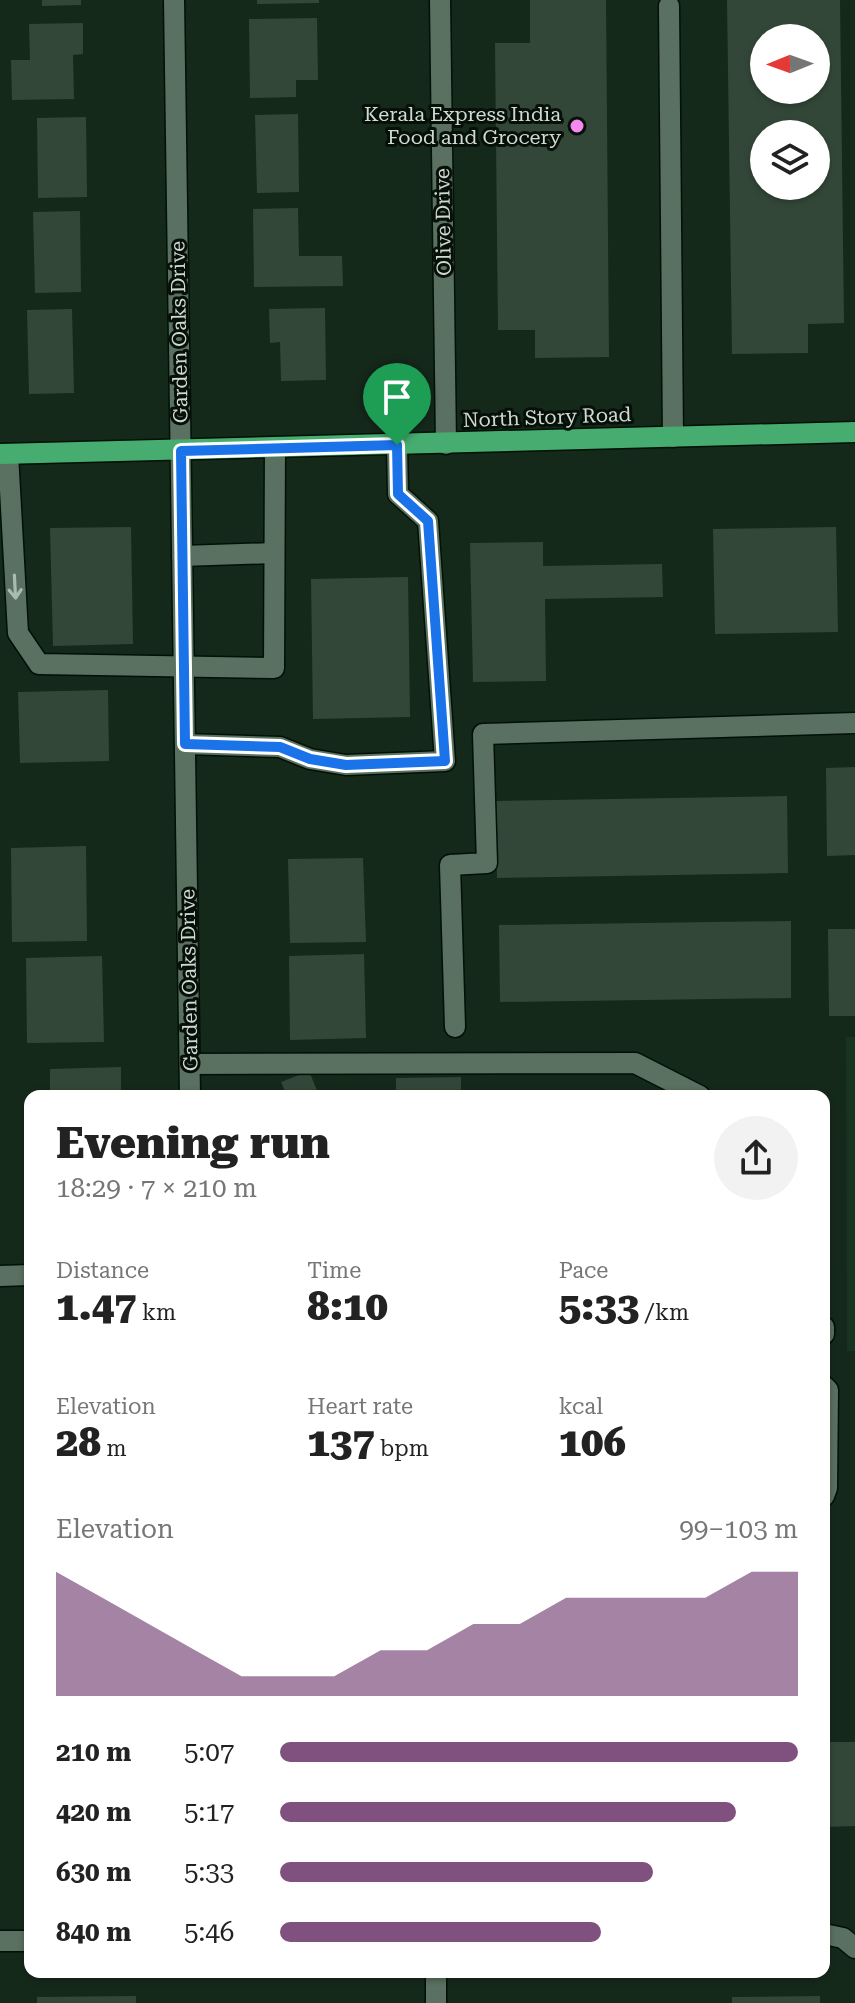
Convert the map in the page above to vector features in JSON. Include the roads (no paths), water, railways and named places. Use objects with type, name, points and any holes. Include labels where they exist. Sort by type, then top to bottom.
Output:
[{"type":"main road","name":"North Story Road","points":[[4,454],[855,432]]},
{"type":"street","name":"Garden Oaks Drive","points":[[174,0],[190,1090]]},
{"type":"street","name":"Olive Drive","points":[[440,0],[446,444]]},
{"type":"street","points":[[669,6],[673,437]]},
{"type":"street","points":[[185,744],[280,747],[310,759],[346,765],[445,761],[428,521],[398,494],[397,445]]},
{"type":"street","points":[[4,454],[18,633],[39,664],[274,668],[275,448]]},
{"type":"street","points":[[182,556],[274,553]]},
{"type":"street","points":[[455,1027],[450,865],[487,863],[483,734],[855,723]]},
{"type":"street","points":[[190,1064],[635,1063],[688,1090]]},
{"type":"street","points":[[0,1276],[24,1275]]},
{"type":"street","points":[[830,1935],[843,1938],[855,1948]]},
{"type":"street","points":[[0,1941],[24,1941]]},
{"type":"street","points":[[436,1978],[436,2003]]},
{"type":"place","name":"Kerala Express India Food and Grocery","points":[[577,126]]}]
